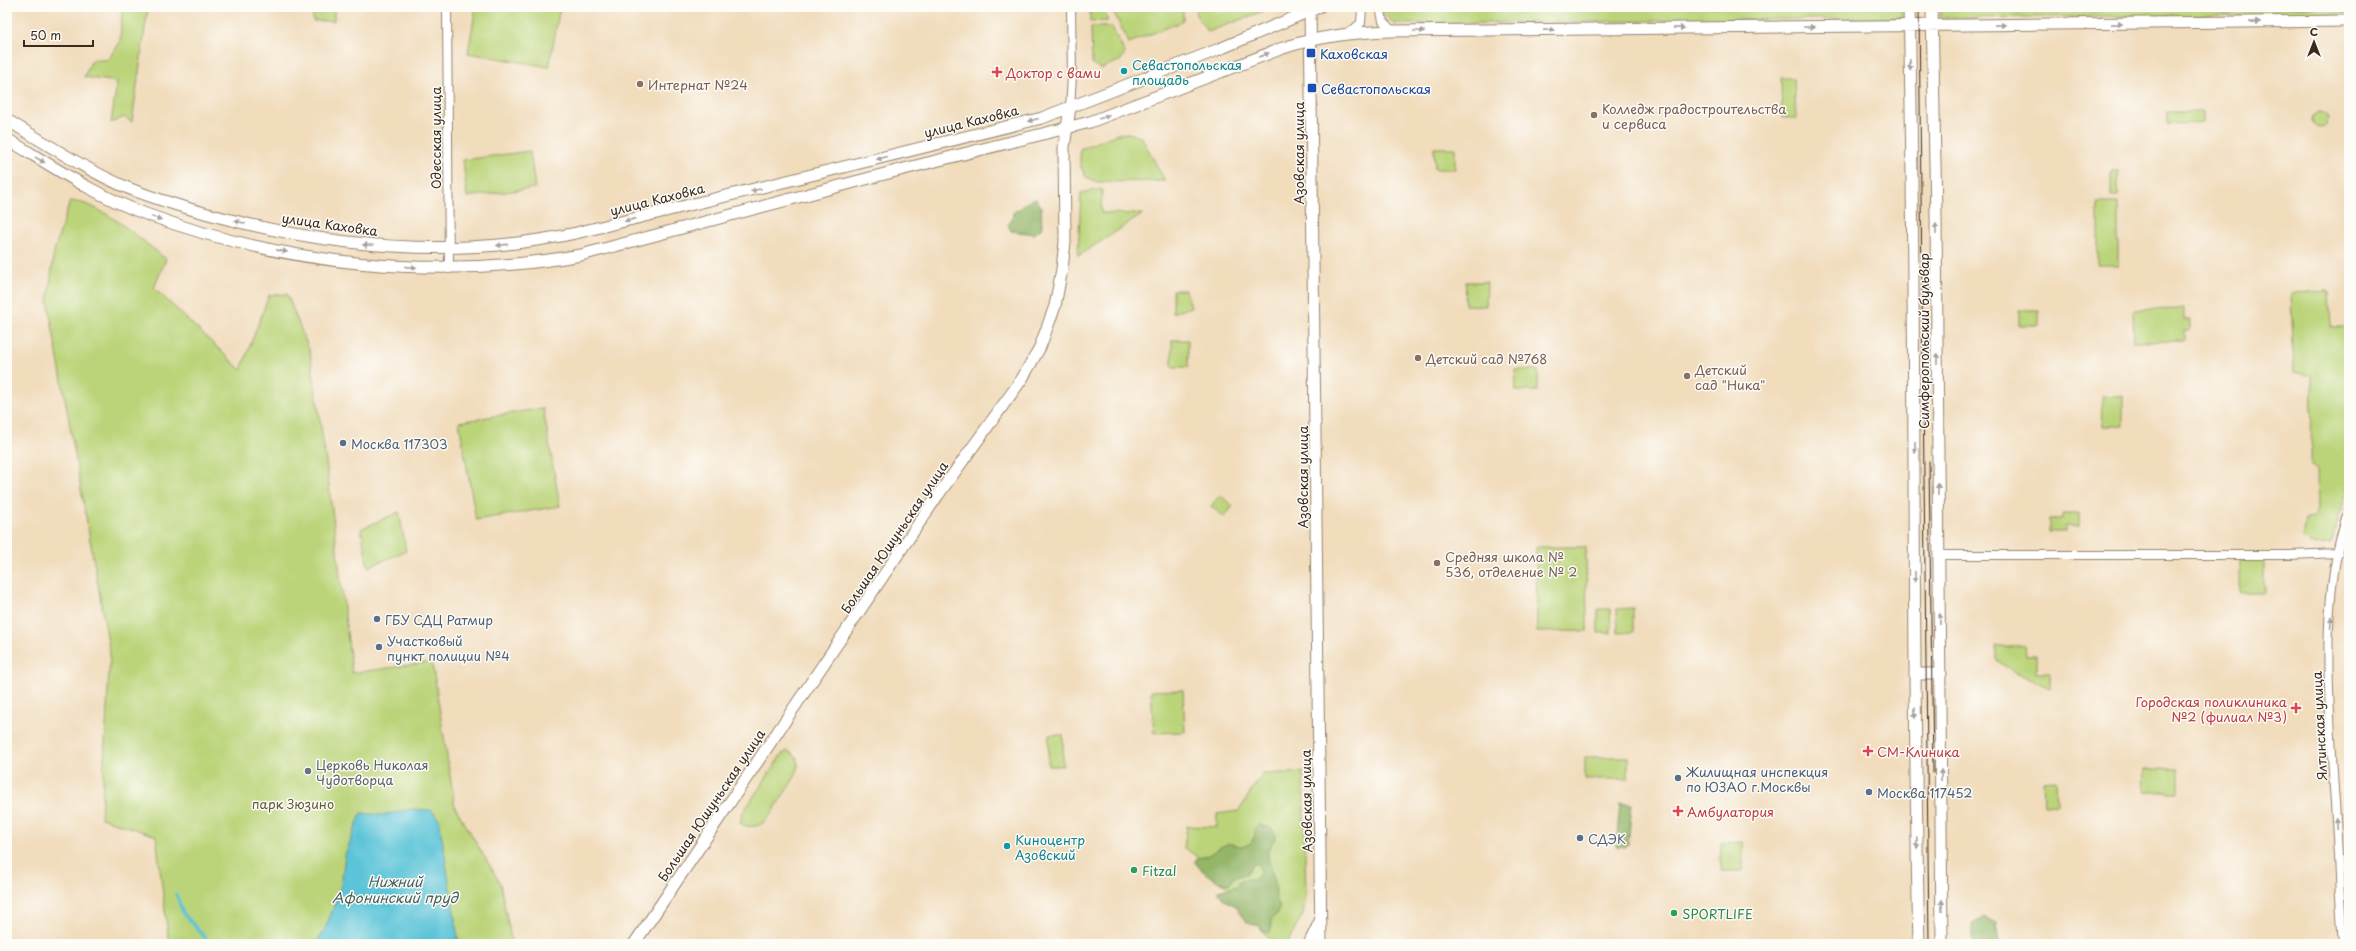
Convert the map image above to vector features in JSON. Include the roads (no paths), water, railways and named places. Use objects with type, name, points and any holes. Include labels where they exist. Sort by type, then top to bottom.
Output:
[{"type":"main road","name":"Симферопольский бульвар","points":[[1909,7],[1914,363],[1915,674],[1919,944]]},
{"type":"main road","name":"Симферопольский бульвар","points":[[1932,7],[1936,215],[1938,556],[1941,674],[1942,944]]},
{"type":"main road","name":"улица Каховка","points":[[7,120],[102,176],[156,199],[198,212],[269,230],[341,242],[449,248],[494,246],[543,241],[569,235],[849,167],[1042,118],[1313,9]]},
{"type":"main road","name":"Азовская улица","points":[[1309,944],[1322,917],[1310,38],[1313,9]]},
{"type":"main road","points":[[7,140],[100,194],[145,214],[199,231],[264,247],[338,261],[449,269],[540,262],[581,255],[896,171],[1067,128],[1121,111],[1310,38],[1348,33],[1392,31],[2349,21]]},
{"type":"main road","name":"Большая Юшуньская улица","points":[[634,944],[836,648],[891,563],[1030,366],[1049,324],[1062,269],[1065,242],[1064,147],[1070,108]]},
{"type":"main road","points":[[1915,674],[1941,674]]},
{"type":"main road","points":[[1321,944],[1322,917]]},
{"type":"street","name":"Одесская улица","points":[[447,7],[449,269]]},
{"type":"street","points":[[1070,108],[1072,76],[1071,7]]},
{"type":"street","points":[[1348,33],[1361,23],[1362,7]]},
{"type":"street","points":[[1380,7],[1383,21],[1392,31]]},
{"type":"street","name":"Ялтинская улица","points":[[2343,944],[2328,672],[2333,580],[2349,509]]},
{"type":"street","points":[[1938,556],[2289,555],[2338,553]]},
{"type":"water","name":"Нижний Афонинский пруд","points":[[412,809],[431,810],[439,819],[459,944],[318,944],[319,938],[326,927],[341,887],[345,855],[361,813],[382,815]]},
{"type":"waterway","points":[[176,894],[183,913],[210,943]]},
{"type":"waterway","points":[[221,941],[233,944]]},
{"type":"waterway","points":[[259,944],[262,942],[269,944]]},
{"type":"tram line","points":[[1919,7],[1929,944]]},
{"type":"tram line","points":[[1929,461],[1933,773]]},
{"type":"place","name":"Каховская","points":[[1311,53]]},
{"type":"place","name":"Севастопольская площадь","points":[[1124,71]]},
{"type":"place","name":"Доктор с вами","points":[[997,72]]},
{"type":"place","name":"Интернат №24","points":[[640,84]]},
{"type":"place","name":"Севастопольская","points":[[1312,88]]},
{"type":"place","name":"Колледж градостроительства и сервиса","points":[[1594,115]]},
{"type":"place","name":"Детский сад №768","points":[[1418,358]]},
{"type":"place","name":"Детский сад \"Ника\"","points":[[1687,376]]},
{"type":"place","name":"Москва 117303","points":[[343,443]]},
{"type":"place","name":"Средняя школа № 536, отделение № 2","points":[[1437,563]]},
{"type":"place","name":"ГБУ СДЦ Ратмир","points":[[377,619]]},
{"type":"place","name":"Участковый пункт полиции №4","points":[[379,647]]},
{"type":"place","name":"Городская поликлиника №2 (филиал №3)","points":[[2296,708]]},
{"type":"place","name":"СМ-Клиника","points":[[1868,751]]},
{"type":"place","name":"Церковь Николая Чудотворца","points":[[308,771]]},
{"type":"place","name":"Жилищная инспекция по ЮЗАО г.Москвы","points":[[1678,778]]},
{"type":"place","name":"Москва 117452","points":[[1869,792]]},
{"type":"place","name":"Амбулатория","points":[[1678,811]]},
{"type":"place","name":"СДЭК","points":[[1580,838]]},
{"type":"place","name":"Киноцентр Азовский","points":[[1007,846]]},
{"type":"place","name":"Fitzal","points":[[1134,870]]},
{"type":"place","name":"SPORTLIFE","points":[[1674,913]]},
{"type":"park label","name":"парк Зюзино","points":[[293,803]]}]
